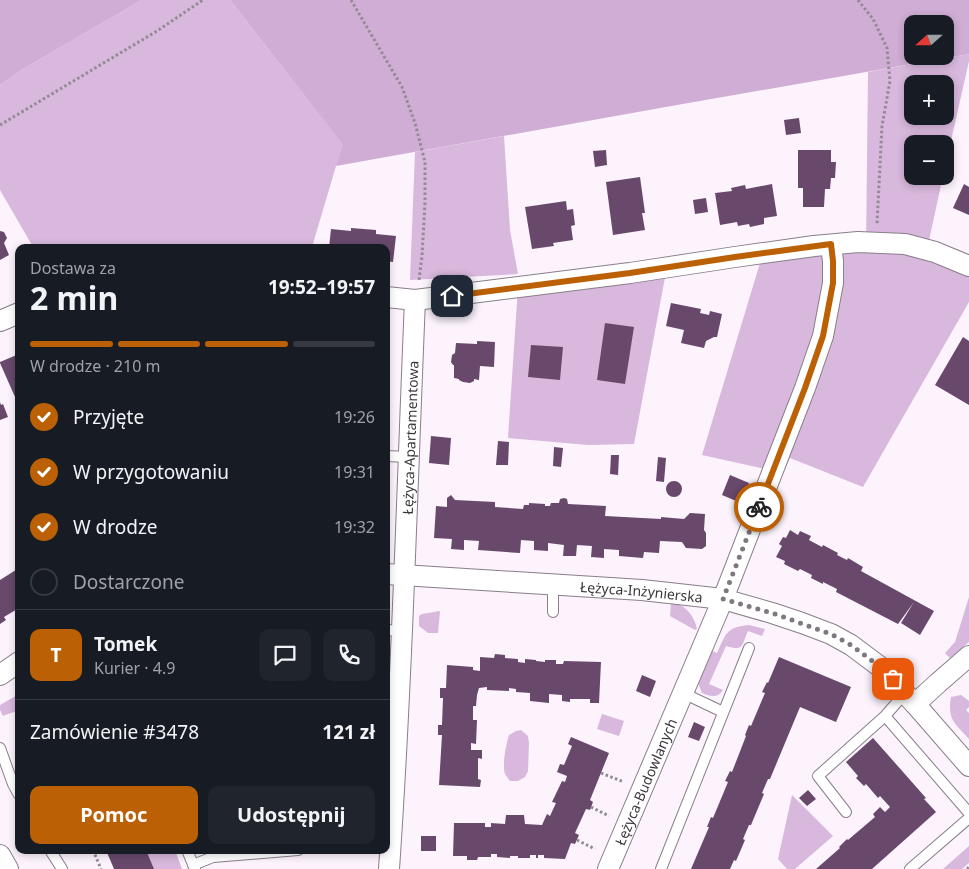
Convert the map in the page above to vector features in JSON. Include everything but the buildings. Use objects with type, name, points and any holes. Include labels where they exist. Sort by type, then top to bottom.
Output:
[{"type":"street","points":[[390,297],[415,300],[630,273],[745,255],[858,242],[905,244],[935,252],[969,266]]},
{"type":"street","points":[[723,599],[805,388],[823,336],[833,283],[831,244]]},
{"type":"street","name":"Łężyca-Apartamentowa","points":[[395,574],[408,457],[415,300]]},
{"type":"street","points":[[0,321],[15,314]]},
{"type":"street","points":[[390,854],[397,745],[394,631],[395,574]]},
{"type":"street","name":"Łężyca-Inżynierska","points":[[395,574],[642,590],[723,599],[772,613],[831,634],[851,645],[879,666],[910,698],[969,766]]},
{"type":"street","name":"Łężyca-Budowlanych","points":[[604,860],[683,693],[723,599]]},
{"type":"street","points":[[910,698],[938,683],[969,656]]},
{"type":"street","points":[[0,675],[15,665]]},
{"type":"street","points":[[389,869],[390,854]]},
{"type":"street","points":[[0,855],[8,869]]},
{"type":"lane","points":[[390,456],[408,457]]},
{"type":"lane","points":[[553,585],[553,612]]},
{"type":"lane","points":[[661,869],[749,648]]},
{"type":"lane","points":[[683,693],[723,712]]},
{"type":"lane","points":[[846,812],[818,776],[885,716],[910,698]]},
{"type":"lane","points":[[885,716],[969,813]]},
{"type":"lane","points":[[0,748],[15,788]]},
{"type":"lane","points":[[910,869],[969,818]]},
{"type":"lane","points":[[53,854],[62,869]]},
{"type":"lane","points":[[189,854],[194,867],[213,857],[249,854]]},
{"type":"path","points":[[0,126],[157,31],[203,0]]},
{"type":"path","points":[[351,0],[402,87],[415,123],[425,162],[422,256],[415,300]]},
{"type":"path","points":[[858,0],[873,18],[887,48],[890,81],[882,126],[877,243]]},
{"type":"path","points":[[601,773],[629,784]]},
{"type":"path","points":[[591,807],[614,818]]},
{"type":"path","points":[[577,840],[604,860]]},
{"type":"path","points":[[95,854],[101,869]]},
{"type":"shaded area","points":[[0,0],[142,0],[23,69],[0,85]]},
{"type":"shaded area","points":[[142,0],[230,0],[344,146],[336,166],[313,244],[31,244],[0,190],[0,85],[23,69]]},
{"type":"shaded area","points":[[230,0],[969,0],[969,54],[954,57],[954,15],[904,15],[904,65],[906,65],[336,166],[343,145]]},
{"type":"shaded area","points":[[969,54],[952,135],[904,135],[904,185],[941,185],[926,254],[969,275],[969,302],[863,487],[790,458],[783,473],[702,455],[763,253],[866,247],[868,72],[907,65],[954,65],[954,57]]},
{"type":"shaded area","points":[[504,136],[510,230],[518,274],[410,280],[415,152]]},
{"type":"shaded area","points":[[666,272],[634,444],[588,445],[508,438],[518,287]]},
{"type":"shaded area","points":[[969,597],[969,642],[950,658],[945,653],[955,642]]},
{"type":"shaded area","points":[[671,603],[681,605],[689,612],[697,629],[695,630],[670,616]]},
{"type":"shaded area","points":[[440,611],[438,633],[428,633],[419,626],[419,616]]},
{"type":"shaded area","points":[[749,625],[765,629],[762,636],[748,631],[743,644],[739,648],[726,646],[709,684],[723,690],[714,696],[702,693],[698,683],[712,651],[717,653],[725,636],[731,630]]},
{"type":"shaded area","points":[[961,695],[969,701],[969,707],[966,710],[969,713],[969,739],[953,721],[950,711],[951,697]]},
{"type":"shaded area","points":[[15,696],[15,712],[3,716],[0,705]]},
{"type":"shaded area","points":[[602,714],[624,721],[619,736],[597,729]]},
{"type":"shaded area","points":[[521,730],[528,736],[528,771],[525,777],[518,781],[510,781],[504,770],[507,744],[509,735]]},
{"type":"shaded area","points":[[792,795],[833,836],[795,869],[787,869],[778,859]]},
{"type":"shaded area","points":[[969,846],[969,863],[962,869],[943,869]]},
{"type":"shaded area","points":[[147,854],[176,854],[182,869],[153,869]]},
{"type":"way so far","points":[[759,507],[723,599],[772,613],[831,634],[851,645],[893,679]]},
{"type":"route","points":[[452,296],[831,244],[833,283],[823,336],[759,507]]}]
